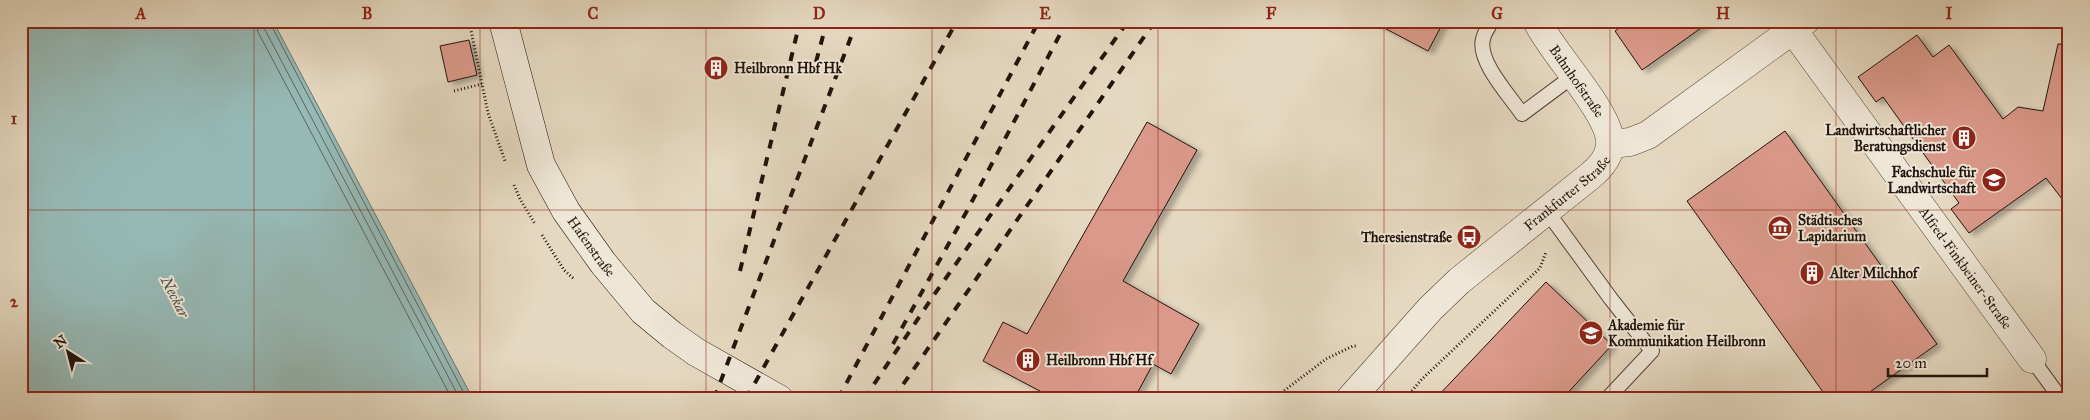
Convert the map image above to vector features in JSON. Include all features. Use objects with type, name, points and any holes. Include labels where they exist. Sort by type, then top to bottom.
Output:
[{"type":"street","name":"Hafenstraße","points":[[503,21],[541,165],[566,211],[603,263],[643,312],[672,335],[696,352],[779,399]]},
{"type":"street","name":"Bahnhofstraße","points":[[1537,21],[1606,122],[1610,144]]},
{"type":"street","name":"Frankfurter Straße","points":[[1350,399],[1430,309],[1459,281],[1597,170],[1608,154],[1610,144],[1630,142],[1648,135],[1799,26]]},
{"type":"street","name":"Alfred-Finkbeiner-Straße","points":[[1799,26],[2032,359]]},
{"type":"lane","points":[[1492,21],[1483,38],[1483,54],[1488,65],[1522,114],[1573,76]]},
{"type":"lane","points":[[1546,210],[1611,299],[1652,351],[1607,399]]},
{"type":"lane","points":[[2032,359],[2061,399]]},
{"type":"path","points":[[454,91],[482,84]]},
{"type":"path","points":[[1406,399],[1422,379],[1540,268],[1548,248],[1546,210]]},
{"type":"path","points":[[1273,399],[1326,359],[1353,346],[1395,348]]},
{"type":"water","name":"Neckar","points":[[21,21],[273,21],[473,399],[21,399]]},
{"type":"building","points":[[1371,21],[1444,21],[1428,51]]},
{"type":"building","points":[[1629,21],[1711,21],[1642,70],[1615,31]]},
{"type":"building","name":"Landwirtschaftlicher Beratungsdienst","points":[[1917,35],[1933,57],[1949,45],[2003,119],[2018,107],[2043,111],[2058,44],[2069,45],[2069,208],[2046,178],[1969,233],[1951,209],[1959,203],[1883,97],[1876,102],[1858,77]]},
{"type":"building","points":[[469,40],[477,75],[448,82],[440,46]]},
{"type":"building","points":[[1147,122],[1197,150],[1123,281],[1199,324],[1171,374],[1153,364],[1134,399],[1055,399],[983,361],[1003,322],[1027,334]]},
{"type":"building","name":"Alter Milchhof","points":[[1785,131],[1937,344],[1860,399],[1828,399],[1687,201]]},
{"type":"building","name":"Akademie für Kommunikation Heilbronn","points":[[1546,282],[1612,345],[1562,399],[1435,399]]},
{"type":"railway","points":[[740,271],[800,21]]},
{"type":"railway","points":[[816,62],[827,21]]},
{"type":"railway","points":[[714,399],[857,21]]},
{"type":"railway","points":[[746,399],[957,21]]},
{"type":"railway","points":[[838,399],[1039,21]]},
{"type":"railway","points":[[893,344],[968,209],[1067,21]]},
{"type":"railway","points":[[864,399],[936,292],[1128,21]]},
{"type":"railway","points":[[893,399],[1155,21]]},
{"type":"place","name":"Heilbronn Hbf Hk","points":[[716,68]]},
{"type":"place","name":"Landwirtschaftlicher Beratungsdienst","points":[[1964,138]]},
{"type":"place","name":"Fachschule für Landwirtschaft","points":[[1994,180]]},
{"type":"place","name":"Städtisches Lapidarium","points":[[1780,228]]},
{"type":"place","name":"Theresienstraße","points":[[1469,237]]},
{"type":"place","name":"Alter Milchhof","points":[[1812,273]]},
{"type":"place","name":"Akademie für Kommunikation Heilbronn","points":[[1591,333]]},
{"type":"place","name":"Heilbronn Hbf Hf","points":[[1028,360]]}]
